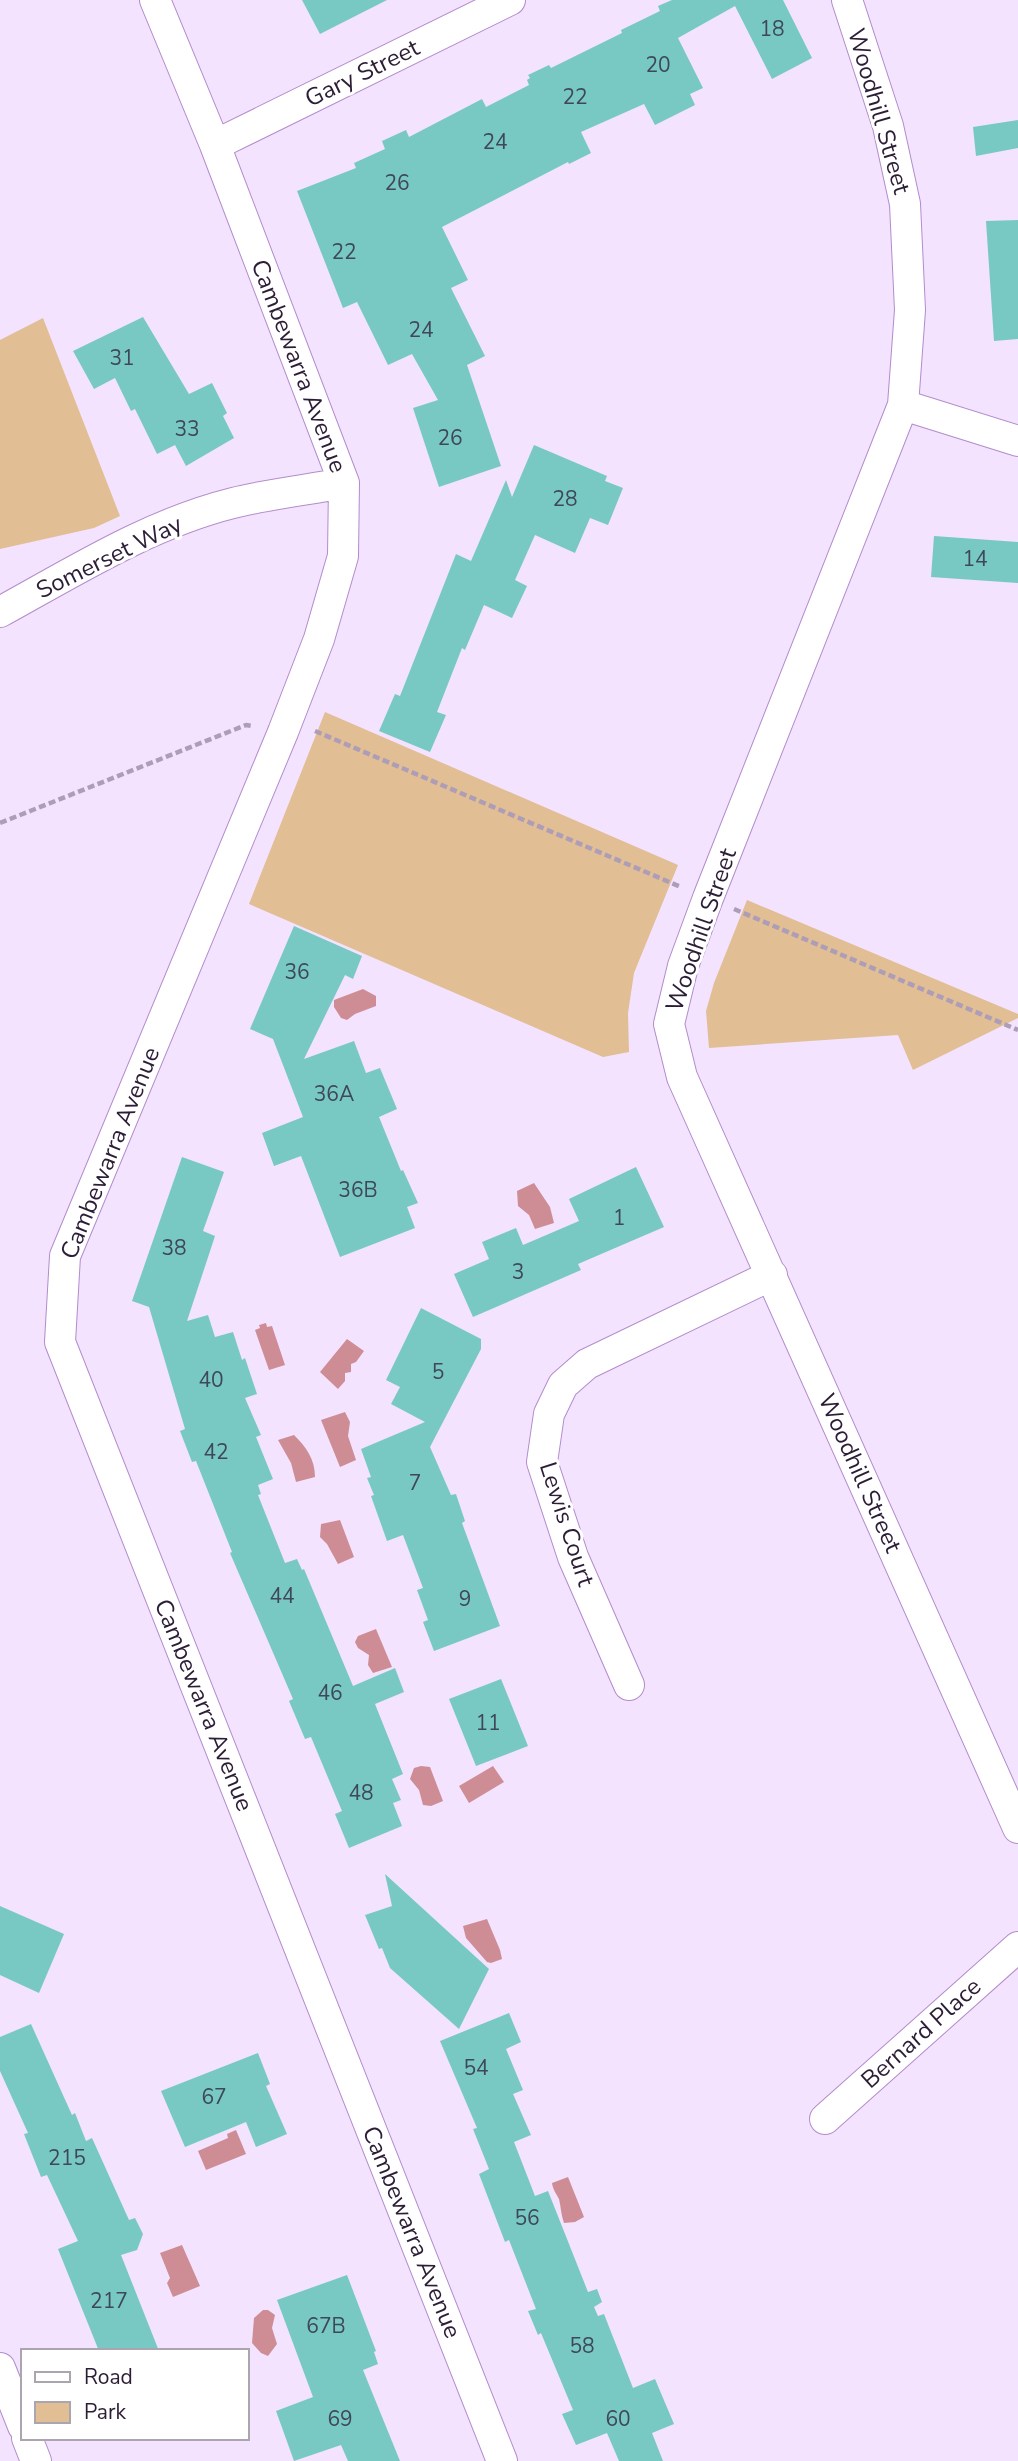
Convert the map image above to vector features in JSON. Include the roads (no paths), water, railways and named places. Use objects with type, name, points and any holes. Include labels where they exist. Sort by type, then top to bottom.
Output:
[{"type":"street","name":"Cambewarra Avenue","points":[[155,0],[215,145],[344,483],[343,556],[319,639],[283,732],[65,1256],[60,1342],[502,2461]]},
{"type":"street","name":"Gary Street","points":[[215,145],[510,0]]},
{"type":"street","name":"Woodhill Street","points":[[847,0],[888,126],[905,204],[910,310],[903,405],[708,898],[683,966],[669,1024],[682,1077],[1018,1828]]},
{"type":"street","points":[[903,405],[1018,441]]},
{"type":"street","name":"Somerset Way","points":[[0,612],[109,551],[157,529],[233,503],[344,483]]},
{"type":"street","name":"Lewis Court","points":[[629,1685],[573,1557],[542,1462],[549,1414],[563,1385],[587,1364],[772,1275]]},
{"type":"street","name":"Bernard Place","points":[[825,2119],[1018,1947]]},
{"type":"street","points":[[0,2368],[21,2421]]},
{"type":"street","points":[[28,2440],[36,2461]]}]
